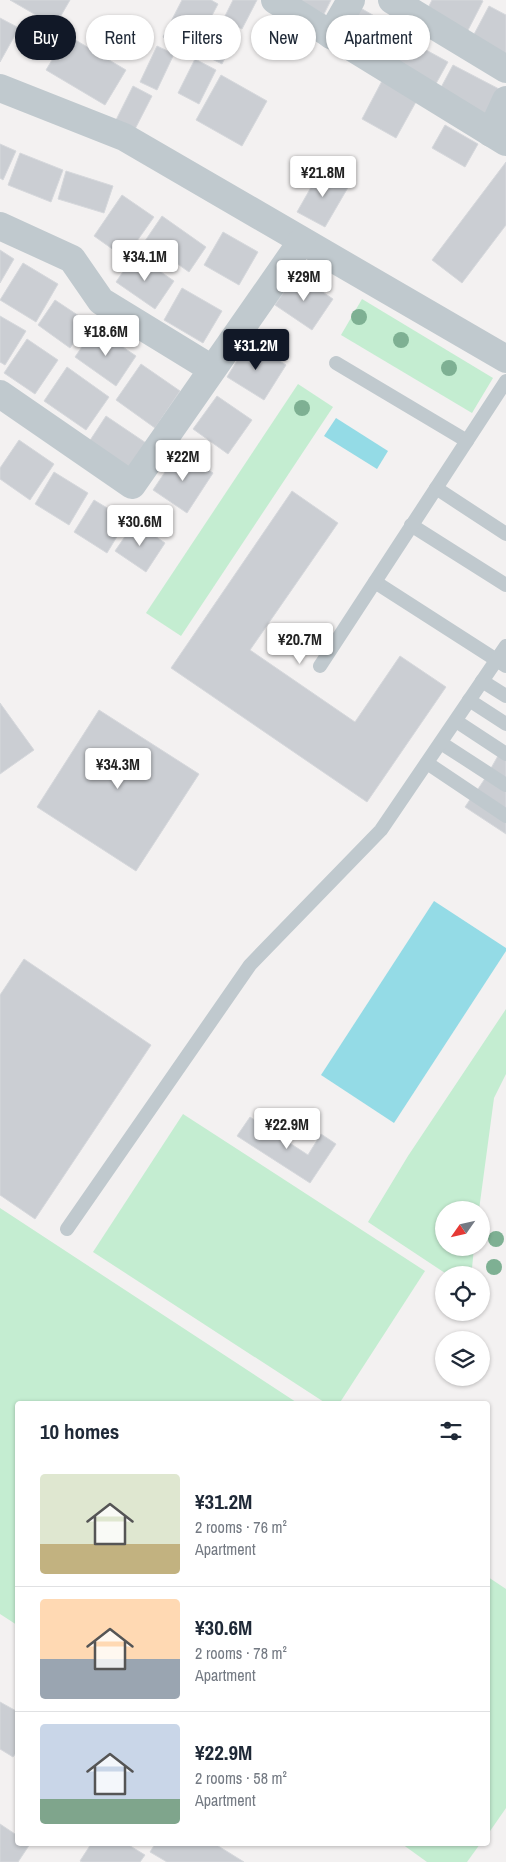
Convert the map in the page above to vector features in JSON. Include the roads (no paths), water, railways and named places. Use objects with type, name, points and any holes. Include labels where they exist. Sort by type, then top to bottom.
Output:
[{"type":"street","points":[[275,0],[326,32]]},
{"type":"street","points":[[342,15],[351,0]]},
{"type":"street","points":[[392,0],[506,69]]},
{"type":"street","points":[[372,60],[499,138],[506,100]]},
{"type":"street","points":[[0,88],[124,136],[506,359]]},
{"type":"street","points":[[0,226],[72,259],[101,301],[212,369]]},
{"type":"street","points":[[0,394],[132,485],[302,241]]},
{"type":"lane","points":[[336,363],[467,441]]},
{"type":"lane","points":[[320,666],[506,381]]},
{"type":"lane","points":[[436,488],[506,534]]},
{"type":"lane","points":[[411,525],[506,584]]},
{"type":"lane","points":[[375,582],[501,663]]},
{"type":"lane","points":[[67,1229],[250,965],[381,830],[482,681],[501,663],[506,646]]},
{"type":"lane","points":[[482,681],[506,696]]},
{"type":"lane","points":[[469,700],[506,724]]},
{"type":"lane","points":[[456,721],[506,754]]},
{"type":"lane","points":[[441,743],[506,785]]},
{"type":"lane","points":[[427,763],[506,816]]},
{"type":"water","points":[[336,418],[388,451],[377,469],[324,436]]},
{"type":"water","points":[[434,901],[506,948],[506,951],[394,1123],[321,1075]]}]
